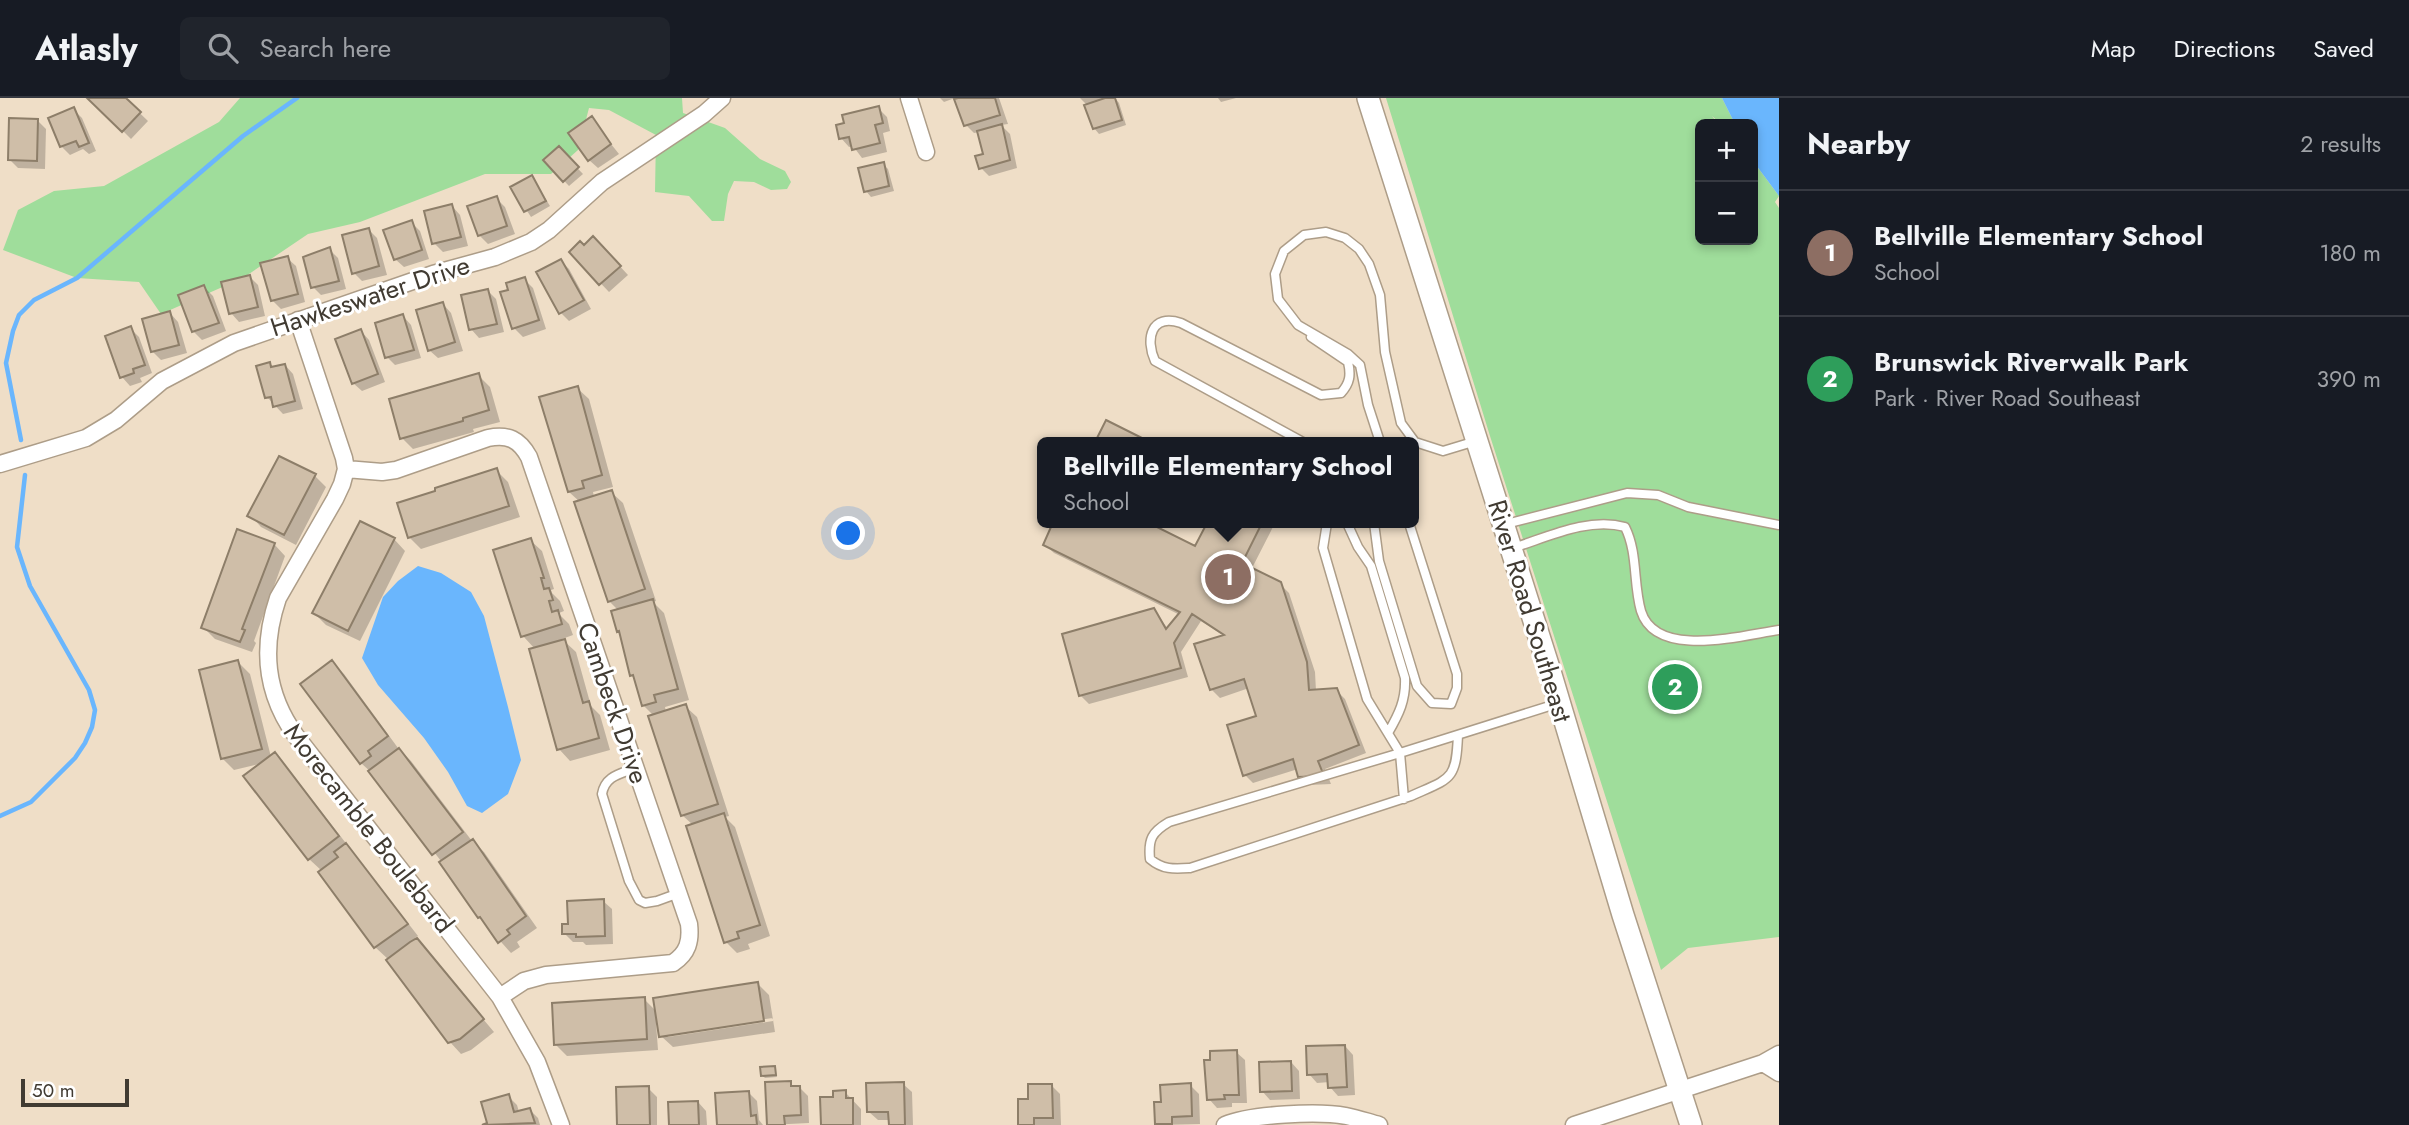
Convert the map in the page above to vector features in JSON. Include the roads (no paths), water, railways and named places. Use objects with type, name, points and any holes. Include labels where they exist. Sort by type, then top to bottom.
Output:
[{"type":"main road","name":"River Road Southeast","points":[[1368,98],[1691,1125]]},
{"type":"street","name":"Hawkeswater Drive","points":[[0,464],[86,438],[116,420],[162,381],[233,343],[433,274],[495,257],[531,242],[610,176],[704,114],[722,98]]},
{"type":"street","points":[[909,98],[926,152]]},
{"type":"street","points":[[298,320],[341,446],[346,469]]},
{"type":"street","name":"Cambeck Drive","points":[[346,469],[382,472],[396,470],[500,435],[513,438],[523,446],[679,893],[691,936],[688,948],[681,958],[673,963],[534,977],[500,997]]},
{"type":"street","name":"Morecamble Boulebard","points":[[346,469],[335,499],[278,598],[272,615],[267,649],[271,687],[285,722],[500,997],[537,1062],[561,1125]]},
{"type":"street","points":[[1574,1125],[1763,1063],[1779,1054]]},
{"type":"street","points":[[1763,1063],[1779,1073]]},
{"type":"street","points":[[1225,1125],[1250,1119],[1311,1120],[1345,1116],[1379,1125]]},
{"type":"lane","points":[[1294,437],[1155,361],[1149,347],[1152,332],[1160,322],[1170,319],[1321,395],[1341,393],[1348,386],[1351,373],[1348,362],[1298,325],[1279,299],[1275,274],[1284,251],[1304,234],[1326,232],[1345,238],[1359,249],[1369,264],[1380,295],[1385,352],[1401,423],[1411,437]]},
{"type":"lane","points":[[1298,325],[1348,354],[1360,365],[1368,405],[1378,437]]},
{"type":"lane","points":[[1419,443],[1443,452],[1476,441]]},
{"type":"lane","points":[[1503,524],[1627,493],[1658,495],[1688,507],[1779,525]]},
{"type":"lane","points":[[1511,548],[1588,525],[1610,523],[1625,527],[1632,540],[1642,612],[1651,628],[1670,638],[1696,643],[1779,630]]},
{"type":"lane","points":[[1326,528],[1323,548],[1367,699],[1400,753],[1404,799]]},
{"type":"lane","points":[[1349,528],[1371,566],[1405,678],[1406,694],[1401,711],[1388,733]]},
{"type":"lane","points":[[1375,528],[1380,561],[1417,686],[1432,703],[1451,704],[1457,688],[1457,674],[1411,528]]},
{"type":"lane","points":[[1458,735],[1456,767],[1444,782],[1404,799],[1190,868],[1171,870],[1158,866],[1150,859],[1149,845],[1154,830],[1169,822],[1559,703]]},
{"type":"lane","points":[[635,768],[609,778],[603,793],[629,881],[639,900],[645,903],[679,893]]},
{"type":"water","points":[[1722,98],[1779,98],[1779,196],[1758,168],[1758,119],[1732,119]]},
{"type":"water","points":[[418,566],[441,573],[471,592],[484,616],[508,707],[521,760],[508,794],[482,813],[467,806],[448,772],[424,738],[378,685],[362,658],[383,597]]},
{"type":"waterway","points":[[21,440],[6,363],[19,315],[34,300],[77,278],[243,136],[297,98]]},
{"type":"waterway","points":[[0,816],[31,802],[75,758],[92,727],[95,710],[89,690],[30,586],[17,547],[25,475]]},
{"type":"place","name":"Bellville Elementary School","points":[[1228,577]]},
{"type":"place","name":"Brunswick Riverwalk Park","points":[[1675,687]]}]
